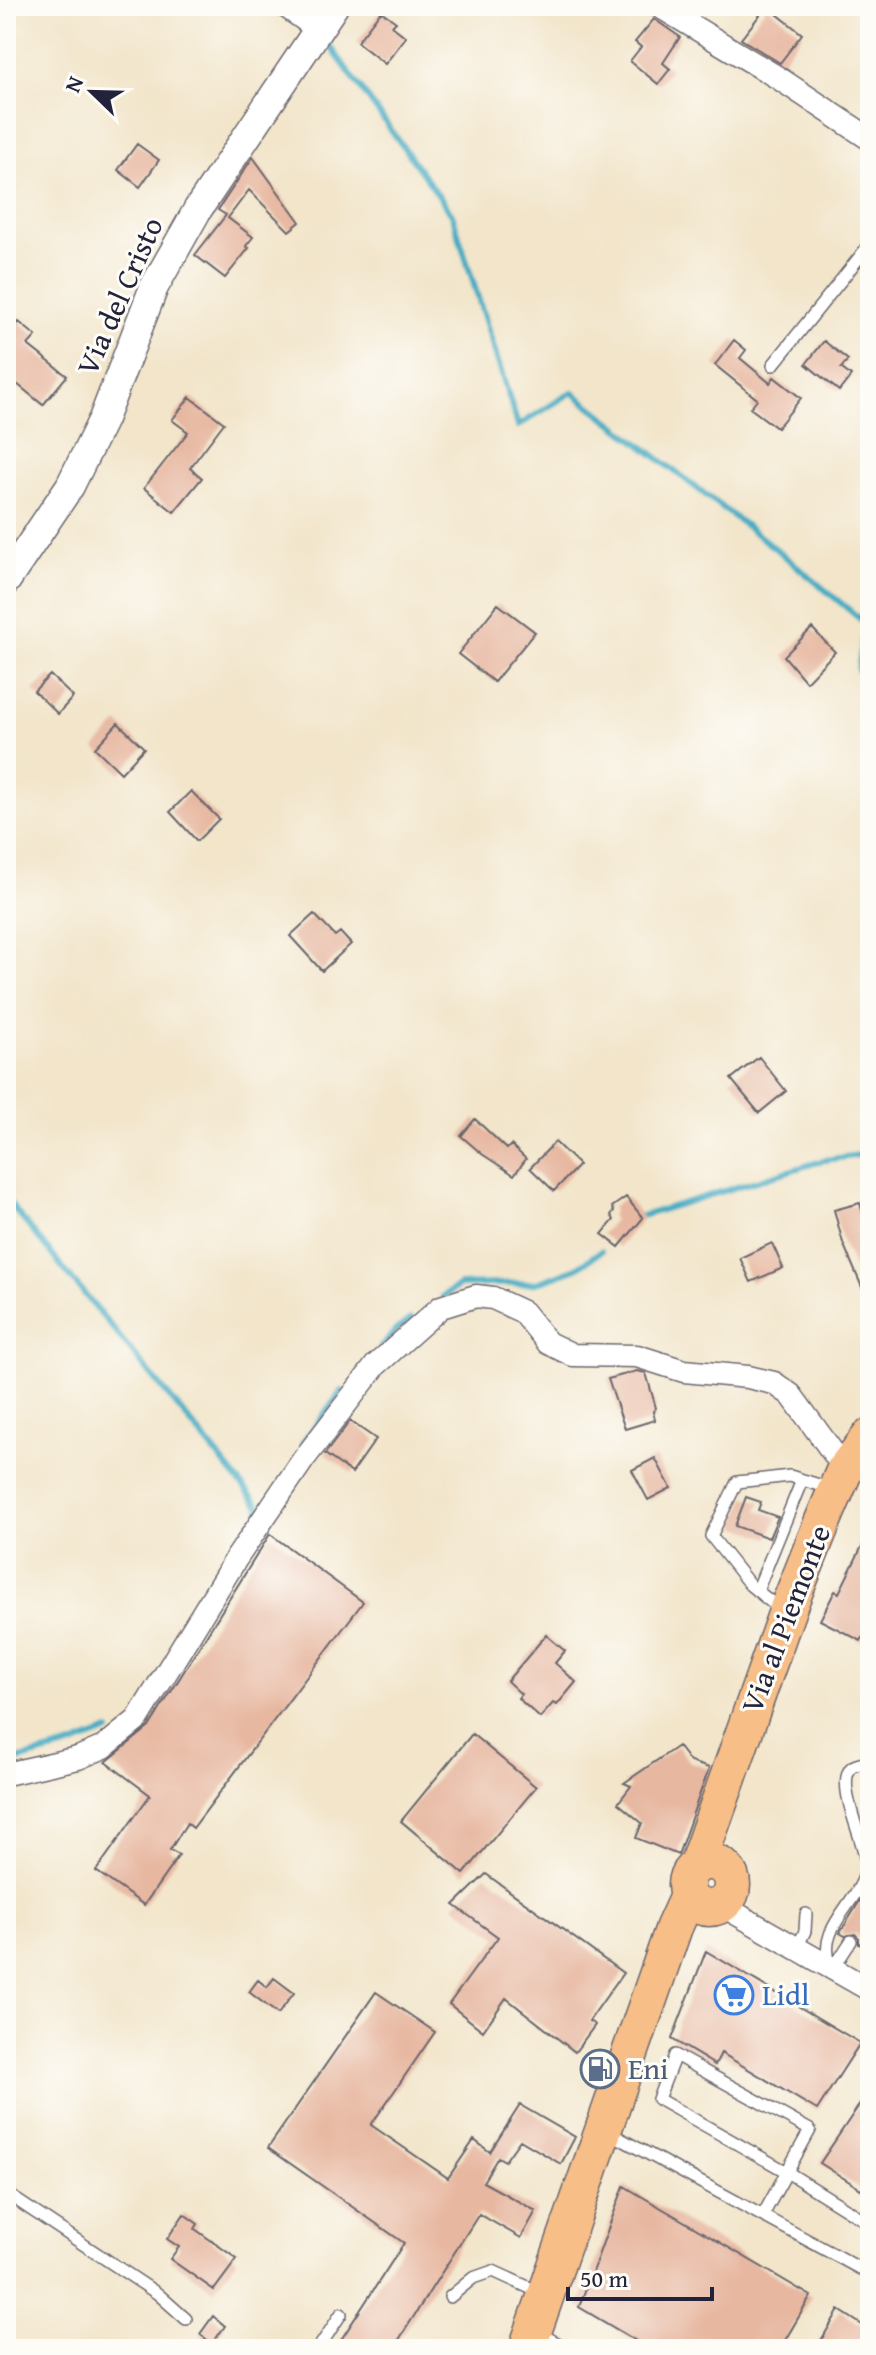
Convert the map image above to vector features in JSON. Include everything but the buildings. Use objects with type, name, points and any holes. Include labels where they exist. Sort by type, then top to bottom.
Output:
[{"type":"main road","name":"Via al Piemonte","points":[[539,2345],[545,2295],[666,1952],[710,1888],[718,1810],[786,1614],[841,1479],[870,1437]]},
{"type":"street","points":[[285,6],[319,30]]},
{"type":"street","name":"Via del Cristo","points":[[6,581],[70,486],[103,419],[154,287],[198,209],[334,6]]},
{"type":"street","points":[[659,6],[780,79],[870,139]]},
{"type":"street","points":[[6,1774],[78,1758],[104,1747],[137,1720],[236,1559],[303,1460],[376,1365],[441,1307],[476,1296],[493,1298],[523,1312],[548,1343],[573,1355],[637,1356],[684,1371],[748,1377],[774,1383],[791,1395],[841,1479]]},
{"type":"street","points":[[710,1888],[755,1922],[870,1990]]},
{"type":"lane","points":[[773,365],[870,244]]},
{"type":"lane","points":[[786,1614],[757,1591],[711,1536],[737,1482],[790,1476],[802,1480],[841,1479]]},
{"type":"lane","points":[[757,1591],[802,1480]]},
{"type":"lane","points":[[833,1969],[828,1959],[828,1937],[863,1878],[867,1864],[846,1787],[848,1773],[853,1766],[870,1761]]},
{"type":"lane","points":[[797,1948],[805,1931],[806,1914]]},
{"type":"lane","points":[[833,1969],[851,1941]]},
{"type":"lane","points":[[763,2215],[787,2172],[810,2130],[675,2055],[658,2099],[787,2172],[870,2224]]},
{"type":"lane","points":[[604,2130],[870,2274]]},
{"type":"lane","points":[[6,2193],[158,2294],[186,2319]]},
{"type":"lane","points":[[450,2297],[473,2278],[493,2271],[545,2295]]},
{"type":"lane","points":[[318,2349],[341,2314]]},
{"type":"waterway","points":[[325,39],[452,214],[518,426],[572,392],[776,549],[865,623],[858,670],[870,679]]},
{"type":"waterway","points":[[635,1218],[825,1160],[866,1154]]},
{"type":"waterway","points":[[6,1199],[261,1508],[259,1511]]},
{"type":"waterway","points":[[443,1296],[460,1285],[536,1283],[577,1268],[601,1251]]},
{"type":"waterway","points":[[381,1347],[411,1319]]},
{"type":"waterway","points":[[303,1442],[342,1391]]},
{"type":"waterway","points":[[6,1763],[73,1745],[109,1731]]},
{"type":"place","name":"Lidl","points":[[734,1995]]},
{"type":"place","name":"Eni","points":[[600,2069]]}]
